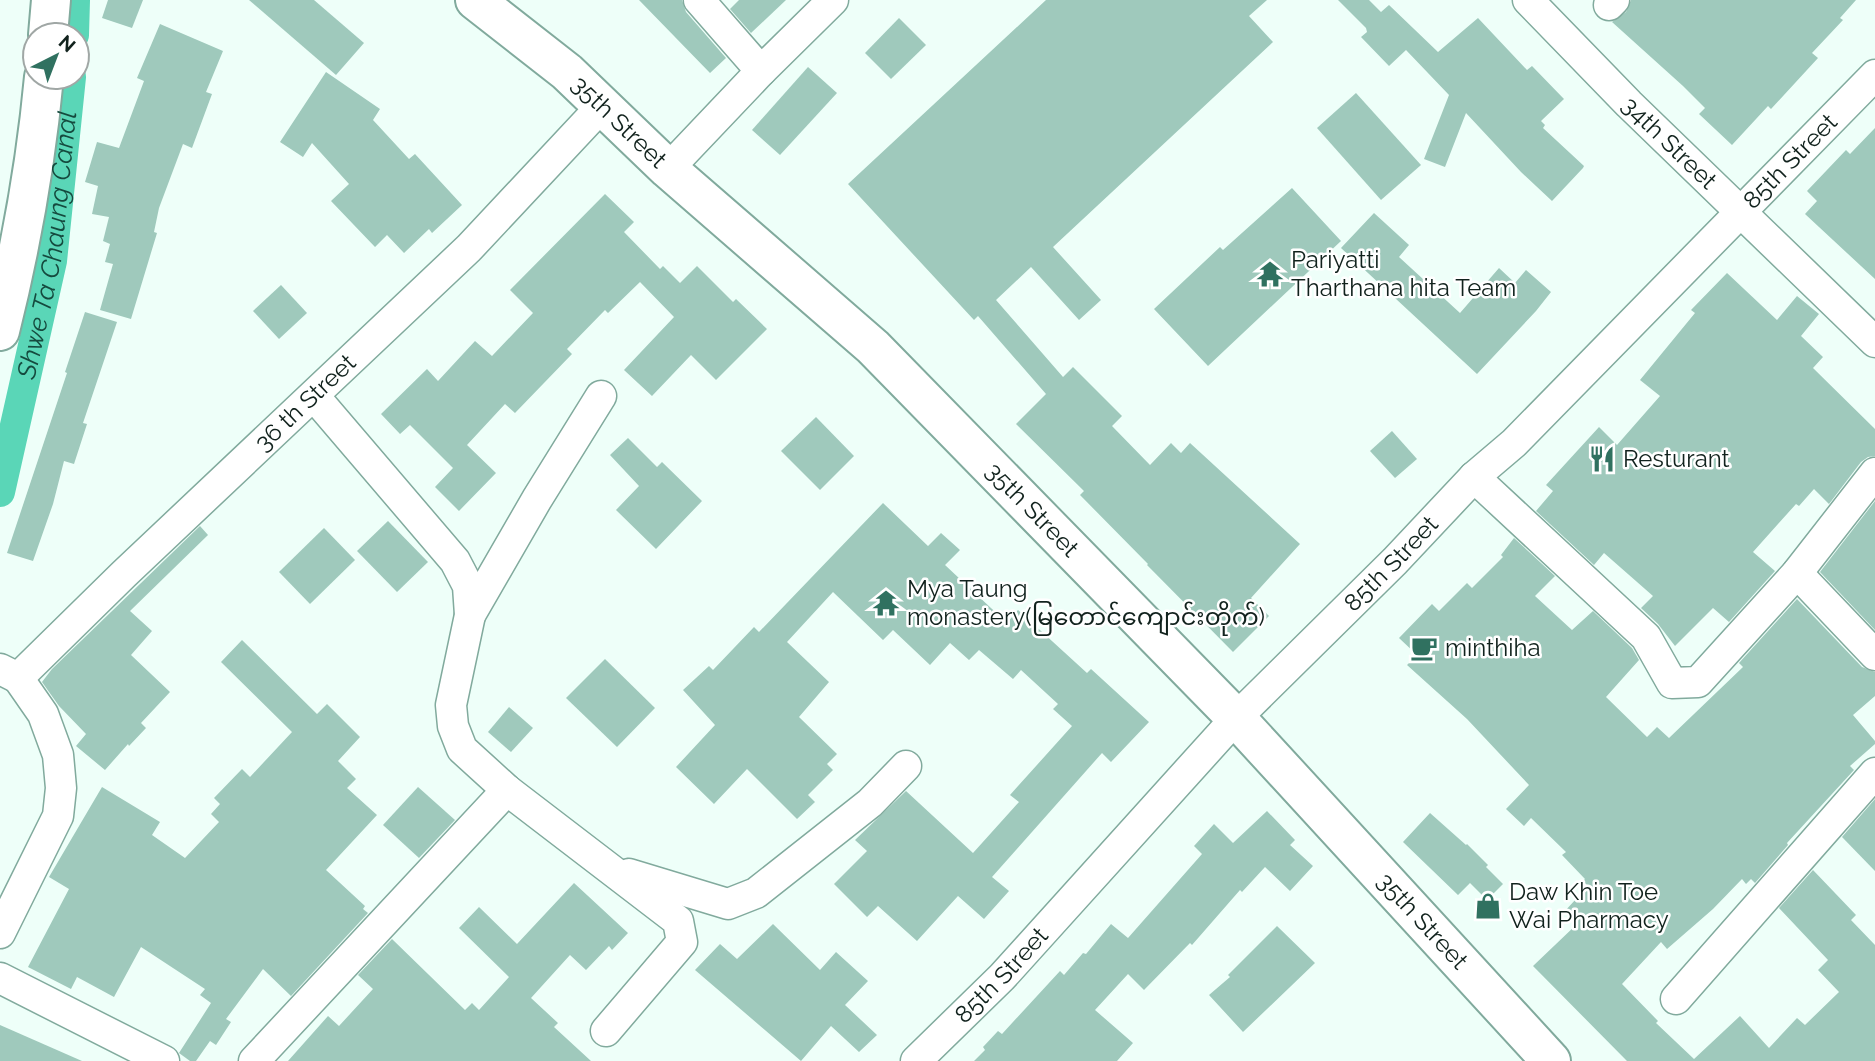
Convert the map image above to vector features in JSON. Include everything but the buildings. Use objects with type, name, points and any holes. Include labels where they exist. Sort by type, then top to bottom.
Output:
[{"type":"main road","points":[[49,21],[51,0]]},
{"type":"main road","name":"35th Street","points":[[475,0],[567,72],[668,169],[873,347],[1236,718],[1551,1061]]},
{"type":"main road","points":[[0,331],[16,267],[39,130],[43,91]]},
{"type":"street","points":[[699,0],[761,71]]},
{"type":"street","points":[[668,169],[833,0]]},
{"type":"street","name":"34th Street","points":[[1528,0],[1629,104],[1875,342]]},
{"type":"street","name":"85th Street","points":[[916,1061],[1002,977],[1236,718],[1395,561],[1474,477],[1514,443],[1875,75]]},
{"type":"street","name":"36 th Street","points":[[9,674],[124,574],[469,248],[602,106]]},
{"type":"street","points":[[314,396],[455,561],[468,586],[470,615],[451,705],[453,726],[462,749],[507,790],[678,921],[682,942],[607,1031]]},
{"type":"street","points":[[470,615],[601,396]]},
{"type":"street","points":[[1474,477],[1646,636],[1672,683],[1698,682],[1797,573],[1875,473]]},
{"type":"street","points":[[1797,573],[1875,655]]},
{"type":"street","points":[[0,933],[58,816],[61,788],[58,755],[43,714],[9,674]]},
{"type":"street","points":[[560,832],[610,866],[648,881],[728,904],[756,893],[870,803],[906,766]]},
{"type":"street","points":[[1676,999],[1875,773]]},
{"type":"street","points":[[254,1061],[507,790]]},
{"type":"street","points":[[0,978],[164,1061]]},
{"type":"waterway","name":"Shwe Ta Chaung Canal","points":[[74,21],[75,0]]},
{"type":"waterway","name":"Shwe Ta Chaung Canal","points":[[0,492],[52,261],[70,91]]},
{"type":"place","name":"Pariyatti Tharthana hita Team","points":[[1270,274]]},
{"type":"place","name":"Resturant","points":[[1602,459]]},
{"type":"place","name":"Mya Taung monastery(မြတောင်ကျောင်းတိုက်)","points":[[886,603]]},
{"type":"place","name":"minthiha","points":[[1424,648]]},
{"type":"place","name":"Daw Khin Toe Wai Pharmacy","points":[[1488,906]]}]
